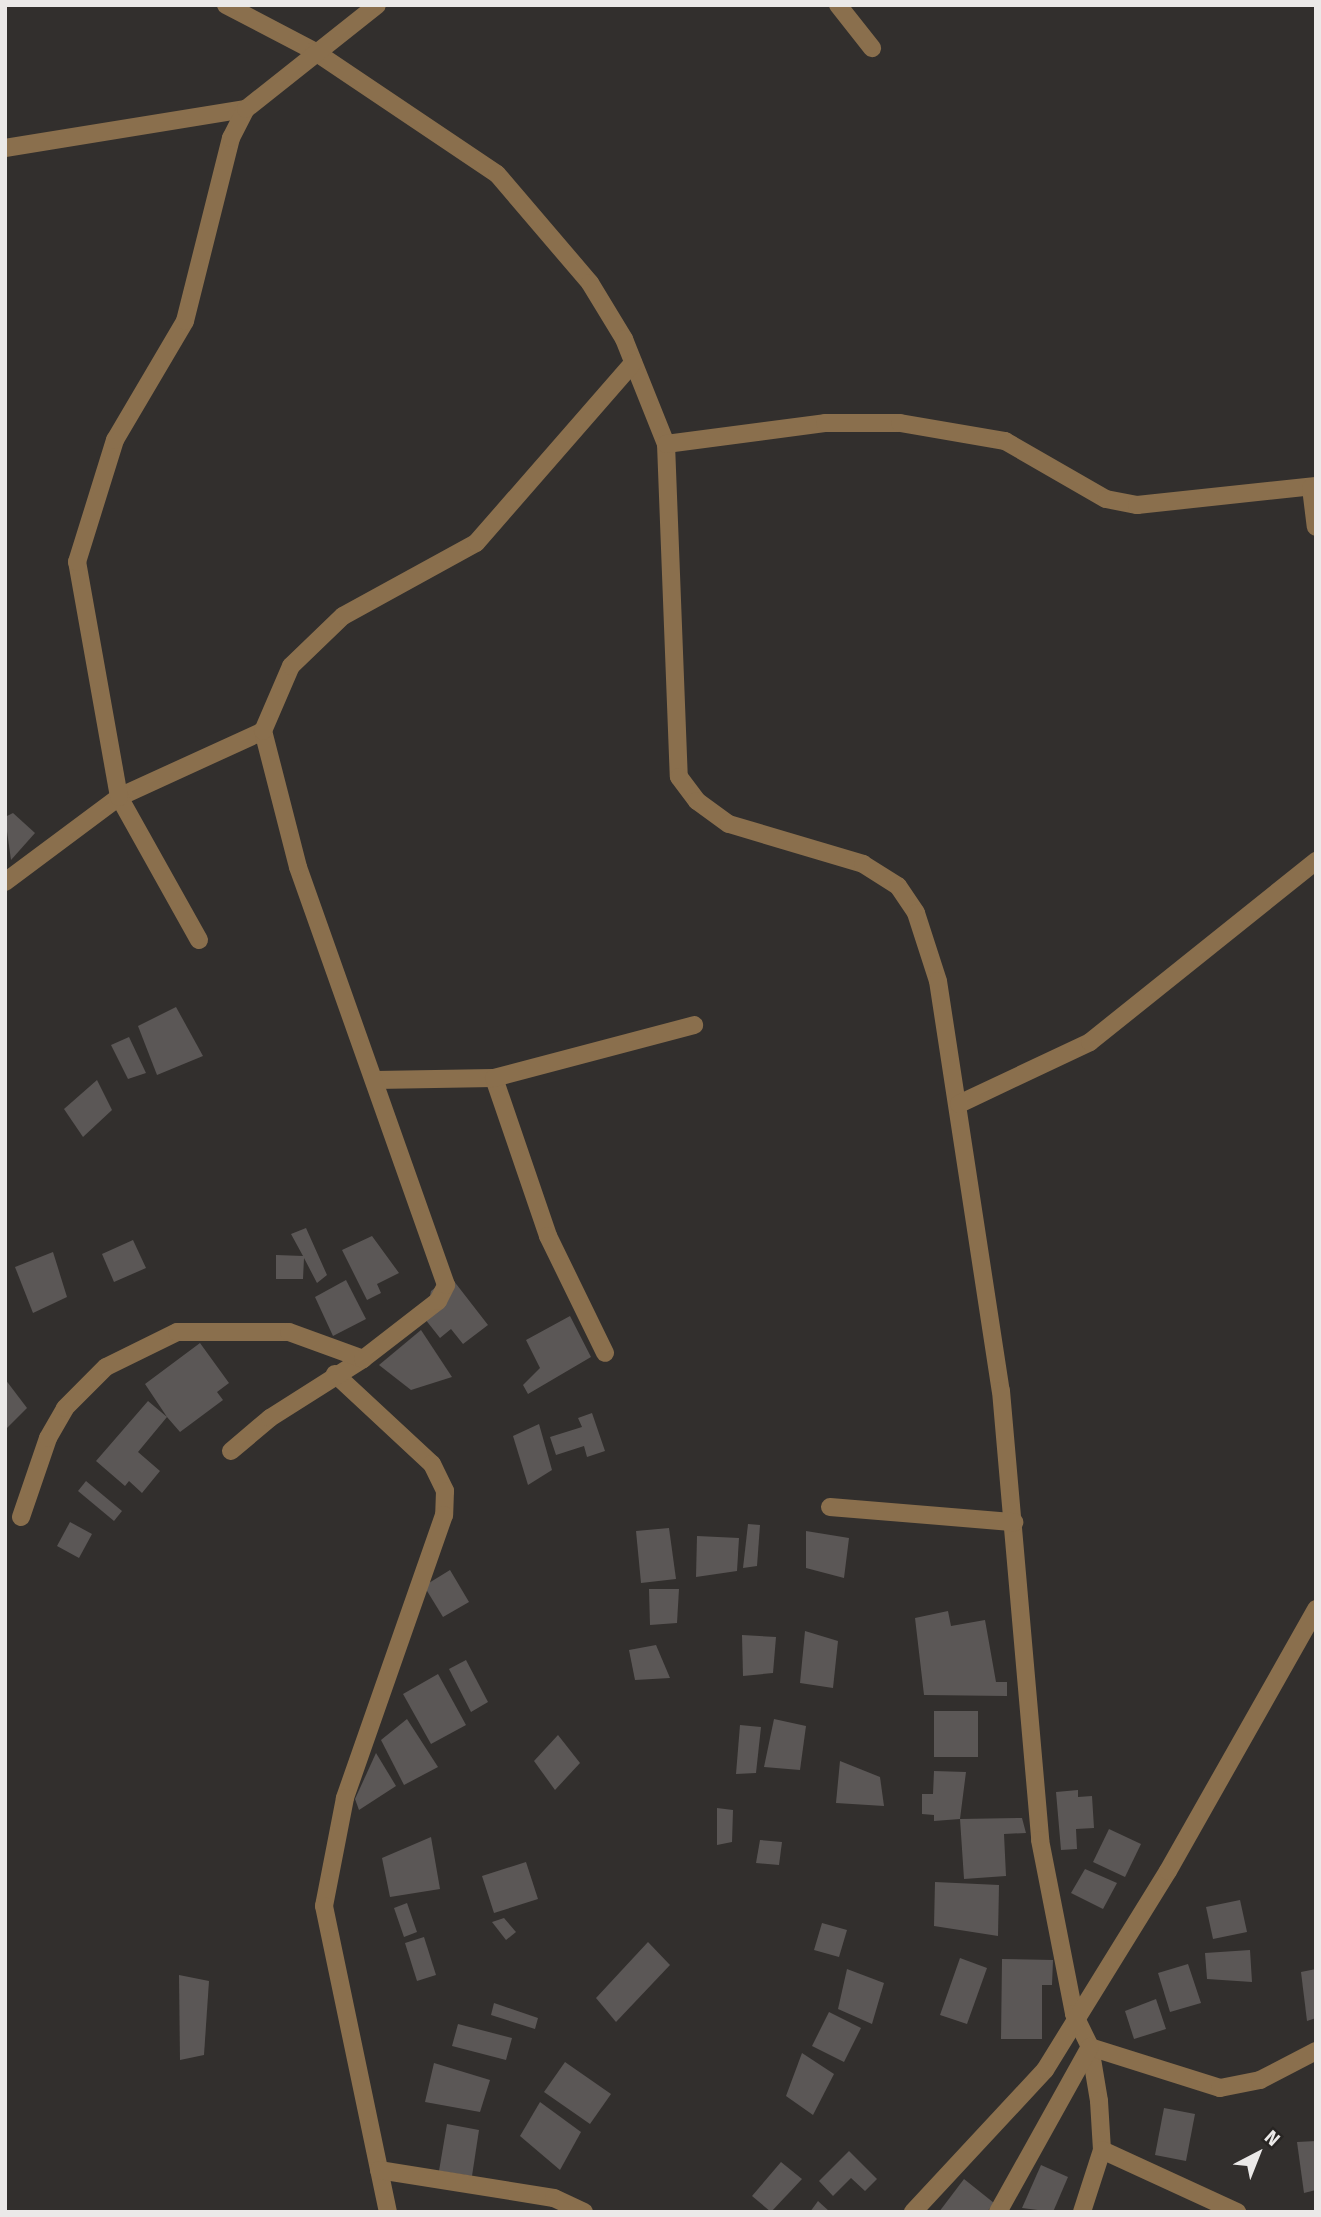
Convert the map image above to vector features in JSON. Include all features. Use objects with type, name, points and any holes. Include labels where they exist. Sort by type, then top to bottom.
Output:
[{"type":"street","points":[[226,5],[314,51],[497,174],[590,283],[634,363],[666,443],[676,589],[673,744],[680,777],[697,801],[729,824],[863,864],[898,886],[915,913],[938,981],[959,1104],[1014,1522],[1040,1840],[1074,2014],[1090,2047],[1102,2150],[1082,2212]]},
{"type":"street","points":[[199,940],[119,797],[77,562],[115,440],[185,321],[231,138],[246,109],[314,51],[377,5]]},
{"type":"street","points":[[838,5],[872,48]]},
{"type":"street","points":[[5,148],[246,109]]},
{"type":"street","points":[[231,1451],[335,1374],[363,1359],[438,1300],[446,1285],[376,1080],[298,867],[263,732],[291,666],[343,617],[476,542],[634,363]]},
{"type":"street","points":[[666,443],[825,423],[900,423],[1005,441],[1106,499],[1126,503],[1313,487],[1316,527]]},
{"type":"street","points":[[5,882],[119,797],[263,732]]},
{"type":"street","points":[[959,1104],[1090,1042],[1316,861]]},
{"type":"street","points":[[376,1080],[494,1078],[694,1025]]},
{"type":"street","points":[[494,1078],[548,1236],[605,1353]]},
{"type":"street","points":[[21,1517],[65,1408],[106,1367],[177,1332],[289,1332],[363,1359]]},
{"type":"street","points":[[335,1374],[432,1464],[445,1491],[444,1514],[345,1798],[324,1906],[388,2212]]},
{"type":"street","points":[[830,1507],[1014,1522]]},
{"type":"street","points":[[913,2212],[1045,2070],[1074,2014],[1168,1871],[1316,1609]]},
{"type":"street","points":[[1090,2047],[1220,2088],[1260,2080],[1316,2052]]},
{"type":"street","points":[[998,2212],[1090,2047]]},
{"type":"street","points":[[1102,2150],[1237,2212]]},
{"type":"street","points":[[379,2170],[554,2197],[584,2212]]},
{"type":"building","points":[[13,813],[35,833],[11,860],[5,817]]},
{"type":"building","points":[[176,1007],[203,1056],[157,1075],[138,1026]]},
{"type":"building","points":[[129,1037],[146,1073],[128,1079],[111,1045]]},
{"type":"building","points":[[97,1080],[112,1110],[83,1137],[64,1109]]},
{"type":"building","points":[[306,1228],[327,1275],[317,1283],[304,1258],[303,1279],[276,1279],[276,1255],[303,1256],[291,1234]]},
{"type":"building","points":[[372,1236],[399,1273],[377,1284],[381,1293],[367,1300],[342,1250]]},
{"type":"building","points":[[133,1240],[146,1268],[114,1282],[102,1254]]},
{"type":"building","points":[[53,1252],[67,1297],[33,1313],[15,1267]]},
{"type":"building","points":[[450,1276],[488,1325],[463,1344],[451,1329],[440,1338],[425,1319],[431,1291]]},
{"type":"building","points":[[346,1280],[366,1319],[333,1336],[315,1297]]},
{"type":"building","points":[[570,1316],[591,1357],[528,1394],[523,1385],[540,1368],[526,1340]]},
{"type":"building","points":[[421,1330],[452,1377],[411,1390],[379,1365]]},
{"type":"building","points":[[200,1343],[229,1383],[217,1392],[223,1400],[180,1432],[145,1384]]},
{"type":"building","points":[[5,1379],[27,1408],[5,1430]]},
{"type":"building","points":[[148,1401],[167,1417],[138,1452],[160,1471],[142,1493],[129,1481],[125,1486],[96,1461]]},
{"type":"building","points":[[592,1413],[605,1451],[587,1457],[584,1446],[556,1455],[550,1437],[582,1427],[578,1418]]},
{"type":"building","points":[[539,1424],[552,1470],[528,1485],[513,1436]]},
{"type":"building","points":[[86,1481],[122,1511],[114,1521],[78,1491]]},
{"type":"building","points":[[70,1522],[92,1534],[79,1558],[57,1546]]},
{"type":"building","points":[[748,1524],[760,1525],[757,1566],[743,1568]]},
{"type":"building","points":[[669,1528],[676,1579],[641,1583],[636,1531]]},
{"type":"building","points":[[806,1531],[849,1538],[844,1578],[806,1568]]},
{"type":"building","points":[[697,1536],[739,1538],[737,1571],[696,1577]]},
{"type":"building","points":[[450,1570],[469,1602],[443,1617],[424,1586]]},
{"type":"building","points":[[649,1589],[679,1589],[677,1623],[650,1625]]},
{"type":"building","points":[[948,1611],[951,1626],[985,1620],[996,1682],[1007,1682],[1007,1696],[924,1695],[915,1618]]},
{"type":"building","points":[[805,1631],[838,1641],[833,1688],[800,1683]]},
{"type":"building","points":[[742,1635],[776,1637],[773,1673],[743,1676]]},
{"type":"building","points":[[656,1645],[670,1678],[635,1680],[629,1650]]},
{"type":"building","points":[[466,1660],[488,1702],[471,1712],[449,1669]]},
{"type":"building","points":[[438,1674],[466,1725],[431,1744],[403,1694]]},
{"type":"building","points":[[934,1711],[978,1711],[978,1757],[934,1757]]},
{"type":"building","points":[[407,1719],[438,1767],[404,1785],[381,1740]]},
{"type":"building","points":[[774,1719],[806,1726],[800,1770],[764,1767]]},
{"type":"building","points":[[740,1725],[761,1727],[756,1773],[736,1774]]},
{"type":"building","points":[[558,1735],[580,1763],[555,1790],[534,1761]]},
{"type":"building","points":[[376,1753],[396,1786],[359,1810],[355,1799]]},
{"type":"building","points":[[840,1761],[880,1777],[884,1806],[836,1803]]},
{"type":"building","points":[[934,1771],[966,1772],[960,1819],[934,1821],[934,1815],[922,1814],[922,1794],[933,1794]]},
{"type":"building","points":[[1078,1790],[1078,1797],[1092,1796],[1094,1828],[1076,1829],[1077,1849],[1061,1850],[1056,1792]]},
{"type":"building","points":[[717,1808],[733,1810],[732,1842],[717,1845]]},
{"type":"building","points":[[1022,1818],[1026,1833],[1004,1834],[1006,1876],[964,1879],[960,1819]]},
{"type":"building","points":[[1109,1829],[1141,1844],[1125,1877],[1093,1862]]},
{"type":"building","points":[[431,1837],[440,1889],[390,1897],[382,1858]]},
{"type":"building","points":[[760,1840],[782,1842],[779,1865],[756,1863]]},
{"type":"building","points":[[526,1862],[538,1899],[494,1913],[482,1876]]},
{"type":"building","points":[[1085,1869],[1117,1883],[1103,1909],[1071,1893]]},
{"type":"building","points":[[935,1882],[999,1885],[998,1936],[934,1926]]},
{"type":"building","points":[[1240,1900],[1247,1932],[1213,1939],[1206,1907]]},
{"type":"building","points":[[407,1903],[417,1932],[404,1937],[394,1908]]},
{"type":"building","points":[[504,1918],[516,1932],[506,1940],[492,1922]]},
{"type":"building","points":[[822,1923],[847,1930],[839,1957],[814,1950]]},
{"type":"building","points":[[424,1937],[436,1975],[417,1981],[405,1943]]},
{"type":"building","points":[[648,1942],[670,1965],[616,2022],[596,1998]]},
{"type":"building","points":[[1250,1950],[1252,1982],[1207,1979],[1205,1953]]},
{"type":"building","points":[[960,1958],[987,1968],[967,2024],[940,2015]]},
{"type":"building","points":[[1002,1959],[1053,1960],[1052,1985],[1042,1985],[1042,2039],[1001,2039]]},
{"type":"building","points":[[1188,1964],[1201,2003],[1170,2012],[1158,1973]]},
{"type":"building","points":[[847,1969],[884,1983],[872,2024],[838,2009]]},
{"type":"building","points":[[1316,1969],[1316,2018],[1307,2021],[1301,1972]]},
{"type":"building","points":[[179,1975],[209,1981],[204,2055],[180,2060]]},
{"type":"building","points":[[1156,1999],[1166,2029],[1134,2039],[1125,2011]]},
{"type":"building","points":[[494,2003],[538,2018],[535,2029],[491,2015]]},
{"type":"building","points":[[829,2012],[861,2028],[844,2062],[812,2046]]},
{"type":"building","points":[[458,2024],[512,2038],[506,2060],[452,2046]]},
{"type":"building","points":[[802,2053],[834,2074],[813,2115],[786,2096]]},
{"type":"building","points":[[565,2062],[611,2094],[590,2124],[544,2092]]},
{"type":"building","points":[[434,2063],[490,2080],[480,2112],[425,2102]]},
{"type":"building","points":[[540,2102],[581,2132],[560,2170],[520,2136]]},
{"type":"building","points":[[1164,2108],[1195,2114],[1186,2161],[1155,2155]]},
{"type":"building","points":[[447,2124],[479,2130],[472,2176],[439,2171]]},
{"type":"building","points":[[1316,2141],[1316,2190],[1304,2193],[1297,2142]]},
{"type":"building","points":[[849,2151],[877,2179],[865,2191],[851,2178],[833,2196],[819,2181]]},
{"type":"building","points":[[781,2162],[802,2179],[771,2212],[752,2196]]},
{"type":"building","points":[[1041,2165],[1068,2177],[1053,2212],[1022,2208]]},
{"type":"building","points":[[964,2179],[994,2203],[987,2212],[939,2212]]},
{"type":"building","points":[[818,2201],[830,2212],[810,2212]]}]
